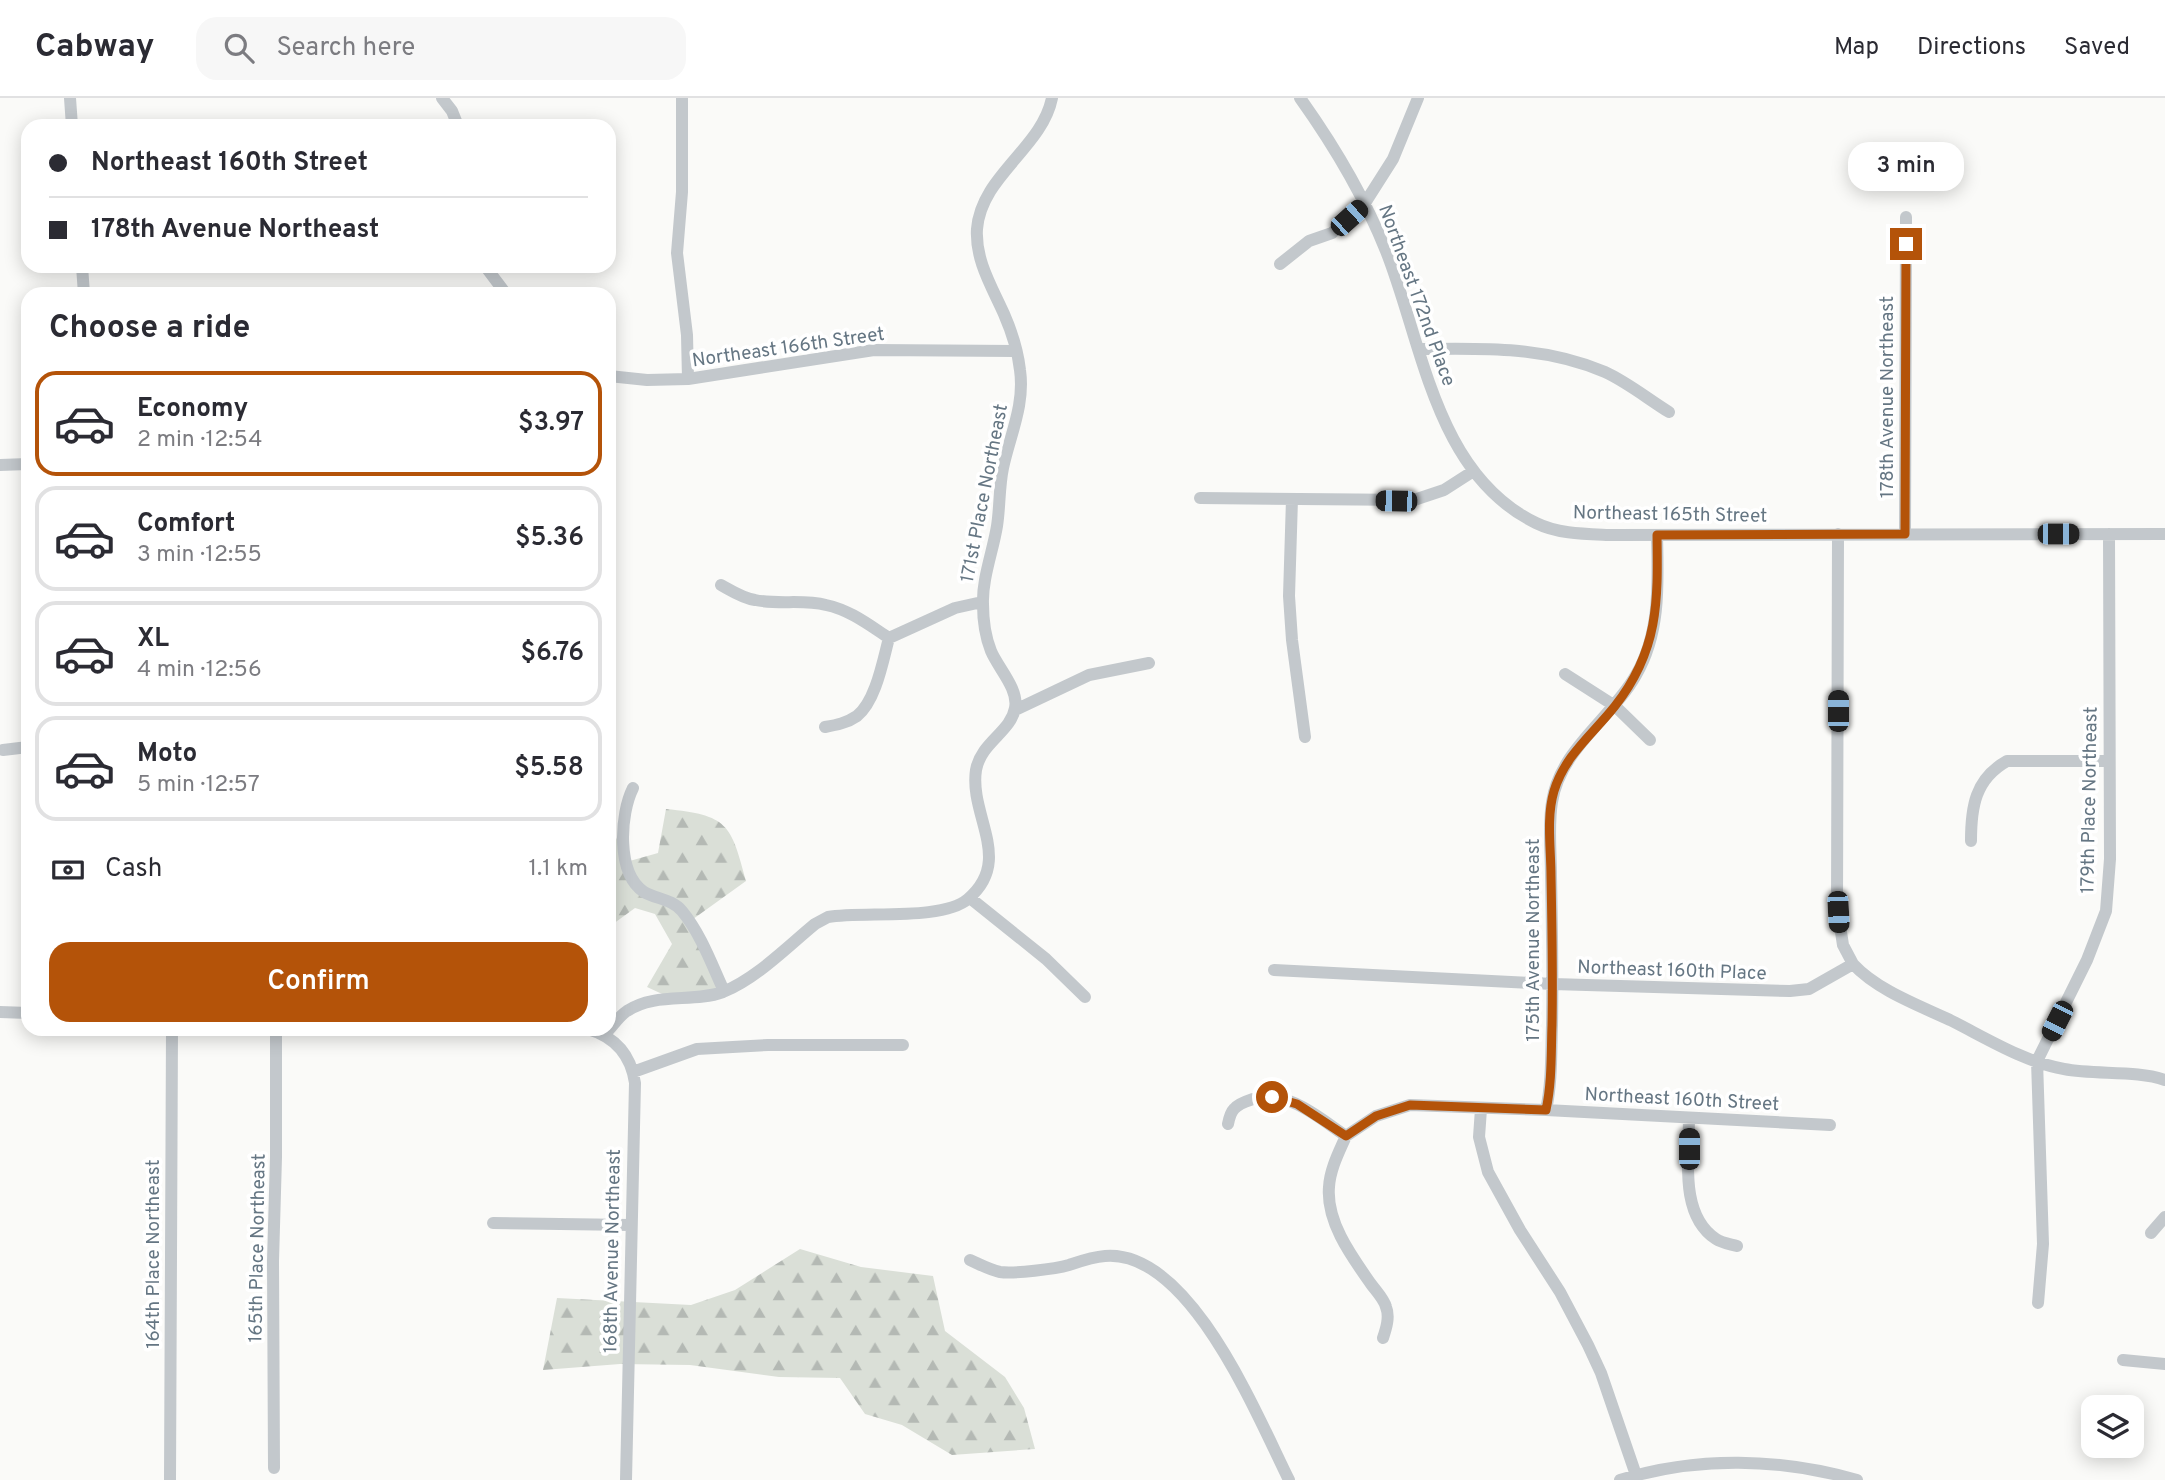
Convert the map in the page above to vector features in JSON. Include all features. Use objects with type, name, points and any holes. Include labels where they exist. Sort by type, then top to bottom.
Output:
[{"type":"street","points":[[70,98],[72,119]]},
{"type":"street","points":[[442,98],[455,119]]},
{"type":"street","points":[[681,98],[682,192],[677,253],[687,335],[688,379]]},
{"type":"street","name":"171st Place Northeast","points":[[1015,710],[1015,698],[990,650],[982,602],[997,525],[1003,468],[1019,412],[1020,368],[1005,317],[981,262],[976,240],[981,209],[995,184],[1045,119],[1052,98]]},
{"type":"street","name":"Northeast 172nd Place","points":[[1300,98],[1338,154],[1365,203],[1386,251],[1437,405],[1472,472]]},
{"type":"street","points":[[1279,264],[1309,242],[1332,233],[1365,203],[1393,159],[1418,98]]},
{"type":"street","name":"178th Avenue Northeast","points":[[1905,534],[1906,217]]},
{"type":"street","points":[[1419,349],[1503,349],[1539,352],[1571,359],[1607,373],[1669,412]]},
{"type":"street","name":"Northeast 166th Street","points":[[616,377],[647,380],[688,379],[874,350],[1015,351]]},
{"type":"street","points":[[0,465],[21,464]]},
{"type":"street","points":[[1200,498],[1414,500],[1444,490],[1472,472]]},
{"type":"street","name":"Northeast 165th Street","points":[[1472,472],[1514,509],[1537,523],[1579,533],[2165,534]]},
{"type":"street","points":[[1292,499],[1289,596],[1305,737]]},
{"type":"street","points":[[1838,534],[1837,906],[1843,945],[1853,964],[1863,975],[1916,1004],[2037,1061],[2061,1069],[2138,1075],[2165,1080]]},
{"type":"street","name":"179th Place Northeast","points":[[2038,1303],[2043,1244],[2037,1061],[2087,960],[2106,911],[2110,859],[2109,534]]},
{"type":"street","name":"175th Avenue Northeast","points":[[1546,1110],[1550,1089],[1553,984],[1552,802],[1563,769],[1637,675],[1652,632],[1658,600],[1657,535]]},
{"type":"street","points":[[720,585],[739,596],[757,601],[804,601],[829,605],[850,613],[889,638]]},
{"type":"street","points":[[889,638],[955,608],[982,602]]},
{"type":"street","points":[[825,727],[845,723],[858,715],[866,704],[878,678],[889,638]]},
{"type":"street","points":[[616,1022],[626,1011],[638,1005],[656,1000],[705,997],[724,991],[745,980],[815,924],[828,917],[948,910],[970,898],[986,876],[990,862],[989,842],[975,783],[981,754],[1009,722],[1015,710],[1089,675],[1149,663]]},
{"type":"street","points":[[1565,674],[1615,706],[1650,740]]},
{"type":"street","points":[[3,750],[21,748]]},
{"type":"street","points":[[1971,841],[1971,813],[1977,790],[1995,767],[2007,761],[2108,761]]},
{"type":"street","points":[[633,788],[626,802],[624,842],[626,867],[632,882],[646,893],[673,903],[681,910],[703,946],[724,991]]},
{"type":"street","points":[[970,898],[1046,959],[1085,997]]},
{"type":"street","name":"Northeast 160th Place","points":[[1275,970],[1553,984],[1790,991],[1809,989],[1853,964]]},
{"type":"street","points":[[0,1012],[21,1013]]},
{"type":"street","name":"164th Place Northeast","points":[[170,1480],[172,1036]]},
{"type":"street","name":"165th Place Northeast","points":[[274,1468],[276,1036]]},
{"type":"street","points":[[608,1036],[620,1046],[634,1072],[697,1049],[768,1045],[903,1045]]},
{"type":"street","name":"168th Avenue Northeast","points":[[626,1480],[634,1072]]},
{"type":"street","points":[[1228,1124],[1234,1109],[1245,1101],[1259,1097],[1278,1097],[1297,1104],[1346,1136],[1333,1167],[1329,1186],[1330,1204],[1337,1228],[1348,1249],[1387,1307],[1388,1325],[1383,1338]]},
{"type":"street","name":"Northeast 160th Street","points":[[1346,1136],[1376,1116],[1410,1105],[1830,1125]]},
{"type":"street","points":[[1481,1109],[1479,1137],[1488,1172],[1520,1230],[1560,1292],[1588,1345],[1601,1373],[1636,1475]]},
{"type":"street","points":[[1689,1118],[1691,1206],[1706,1230],[1717,1240],[1737,1246]]},
{"type":"street","points":[[2151,1233],[2165,1217]]},
{"type":"street","points":[[494,1223],[631,1225]]},
{"type":"street","points":[[970,1260],[1000,1272],[1067,1266],[1089,1258],[1125,1256],[1145,1264],[1161,1275],[1214,1335],[1289,1480]]},
{"type":"street","points":[[2123,1360],[2165,1364]]},
{"type":"street","points":[[1620,1480],[1709,1462],[1796,1467],[1831,1472],[1857,1480]]},
{"type":"green space","points":[[666,809],[687,811],[715,819],[724,826],[736,847],[746,881],[689,922],[724,991],[673,999],[647,987],[672,944],[655,914],[635,908],[616,922],[616,837],[626,862],[658,853]]},
{"type":"green space","points":[[800,1249],[861,1267],[933,1276],[945,1331],[1005,1377],[1024,1408],[1035,1449],[952,1455],[902,1425],[865,1414],[840,1378],[779,1377],[690,1365],[620,1364],[543,1370],[557,1298],[691,1305],[735,1290]]},
{"type":"route","points":[[1272,1097],[1297,1104],[1346,1136],[1376,1116],[1410,1105],[1546,1110],[1550,1089],[1553,984],[1550,824],[1552,802],[1563,769],[1589,733],[1615,706],[1637,675],[1646,655],[1658,600],[1657,535],[1905,534],[1906,244]]}]
